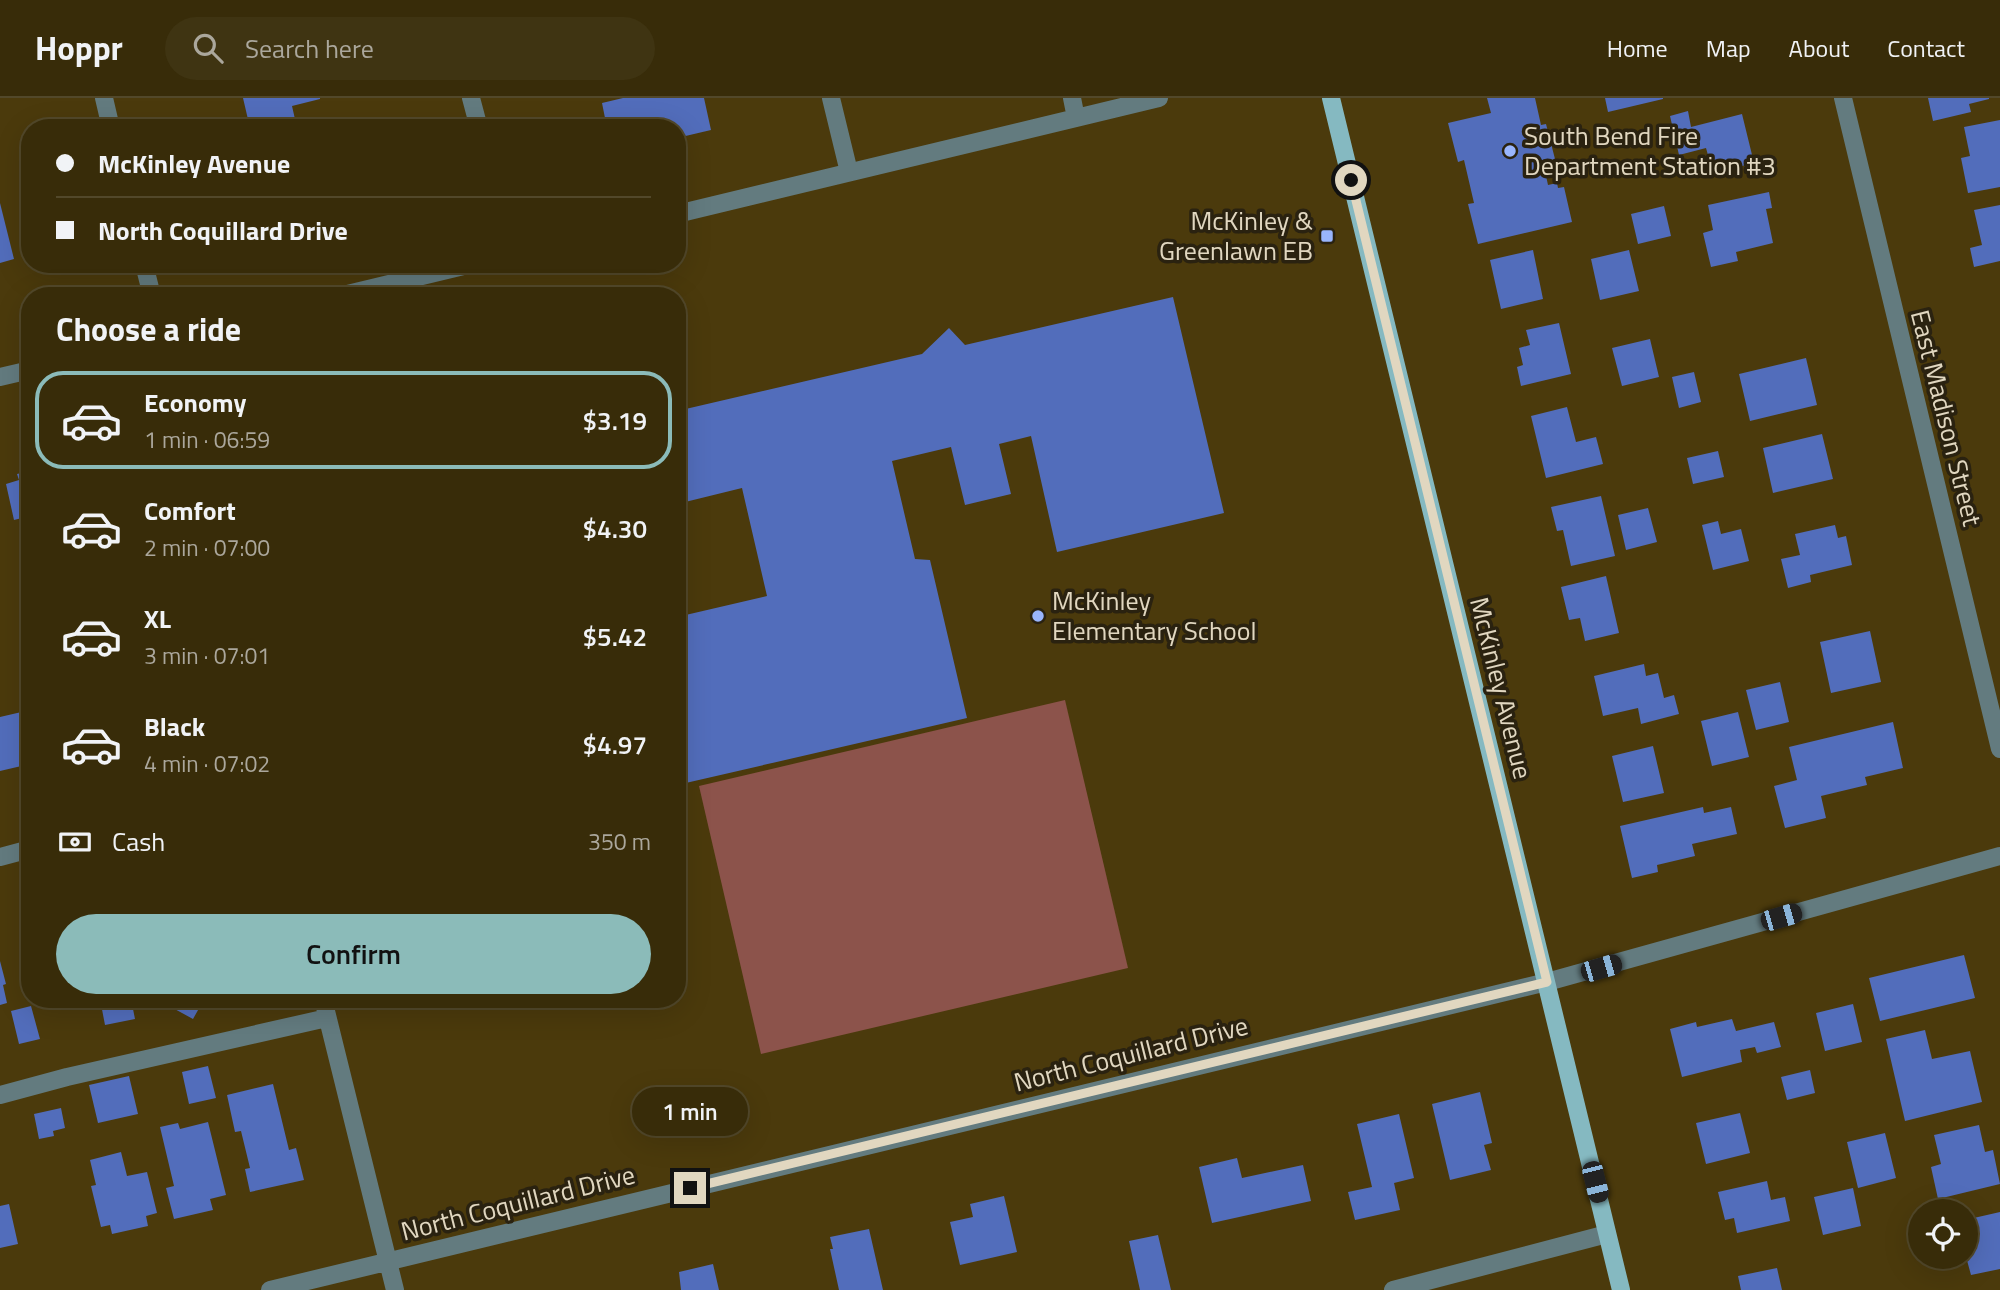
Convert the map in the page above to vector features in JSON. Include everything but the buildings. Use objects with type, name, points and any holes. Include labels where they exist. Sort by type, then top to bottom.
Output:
[{"type":"main road","name":"McKinley Avenue","points":[[1331,98],[1620,1290]]},
{"type":"street","points":[[104,98],[109,119]]},
{"type":"street","points":[[471,98],[477,119]]},
{"type":"street","points":[[831,98],[849,172]]},
{"type":"street","points":[[1072,98],[1076,118]]},
{"type":"street","points":[[686,212],[1159,98]]},
{"type":"street","name":"East Madison Street","points":[[1843,98],[2000,749]]},
{"type":"street","points":[[376,287],[435,273]]},
{"type":"street","points":[[0,377],[21,372]]},
{"type":"street","points":[[0,857],[21,851]]},
{"type":"street","name":"North Coquillard Drive","points":[[270,1290],[1547,982],[2000,856]]},
{"type":"street","points":[[325,1008],[395,1290]]},
{"type":"street","points":[[0,1095],[67,1077],[327,1018]]},
{"type":"street","points":[[1393,1290],[1607,1234]]},
{"type":"shaded area","points":[[1065,700],[1128,968],[761,1054],[699,786]]},
{"type":"place","name":"South Bend Fire Department Station #3","points":[[1510,151]]},
{"type":"place","name":"McKinley & Greenlawn EB","points":[[1327,236]]},
{"type":"place","name":"McKinley Elementary School","points":[[1038,616]]},
{"type":"route","points":[[690,1188],[1547,982],[1351,180]]}]
